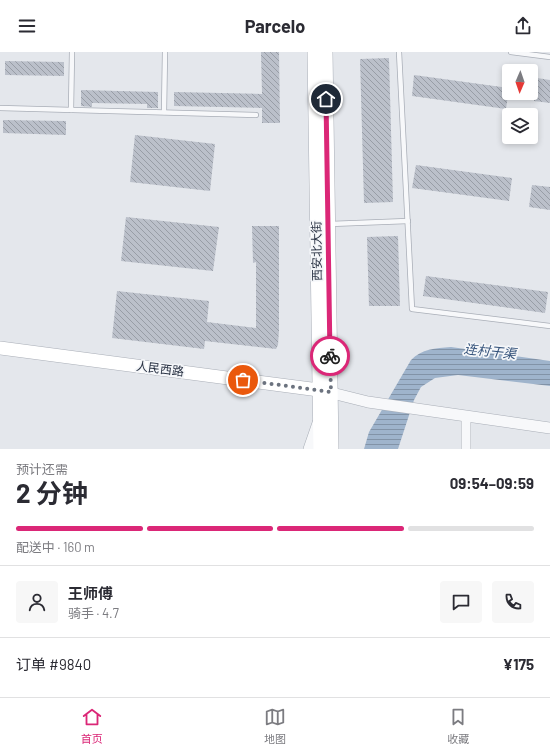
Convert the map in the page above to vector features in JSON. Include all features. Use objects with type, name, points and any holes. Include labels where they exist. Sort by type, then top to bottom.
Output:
[{"type":"main road","name":"西安北大街","points":[[314,52],[325,391],[332,449]]},
{"type":"main road","name":"西安北大街","points":[[320,449],[320,420],[325,391],[328,224],[326,52]]},
{"type":"main road","name":"人民西路","points":[[0,348],[325,391]]},
{"type":"street","points":[[325,391],[368,402],[550,428]]},
{"type":"street","points":[[466,416],[466,449]]},
{"type":"street","points":[[309,449],[320,420]]},
{"type":"lane","points":[[71,110],[72,52]]},
{"type":"lane","points":[[164,112],[165,52]]},
{"type":"lane","points":[[399,52],[412,309],[550,326]]},
{"type":"lane","points":[[511,52],[550,57]]},
{"type":"lane","points":[[0,108],[256,115]]},
{"type":"lane","points":[[328,224],[408,221]]},
{"type":"water","points":[[451,347],[550,361],[550,386],[458,375],[435,378],[421,387],[414,400],[398,449],[364,449],[369,432],[411,360],[424,351]]},
{"type":"building","points":[[261,52],[279,52],[280,123],[262,123],[262,108],[174,106],[174,92],[262,94]]},
{"type":"building","points":[[389,58],[393,202],[364,203],[360,59]]},
{"type":"building","points":[[5,61],[64,62],[64,76],[5,75]]},
{"type":"building","points":[[414,75],[502,87],[502,100],[507,100],[506,108],[502,108],[412,96]]},
{"type":"building","points":[[538,78],[550,80],[550,103],[534,101],[538,100]]},
{"type":"building","points":[[81,90],[158,92],[158,108],[147,108],[147,104],[92,103],[92,107],[81,106]]},
{"type":"building","points":[[3,120],[66,121],[66,135],[3,133]]},
{"type":"building","points":[[135,135],[215,144],[210,191],[130,182]]},
{"type":"building","points":[[416,165],[512,178],[509,201],[412,188]]},
{"type":"building","points":[[532,185],[550,187],[550,210],[529,207]]},
{"type":"building","points":[[126,217],[219,227],[213,271],[121,261]]},
{"type":"building","points":[[252,226],[279,226],[279,330],[278,345],[276,349],[205,341],[204,349],[112,338],[117,291],[209,301],[207,322],[256,328],[256,262],[253,263]]},
{"type":"building","points":[[398,236],[400,306],[369,306],[367,237]]},
{"type":"building","points":[[426,276],[548,292],[545,313],[423,296]]},
{"type":"way so far","points":[[243,380],[331,392],[330,356]]},
{"type":"route","points":[[326,99],[330,356]]},
{"type":"water label","name":"连村干渠","points":[[490,351]]}]
